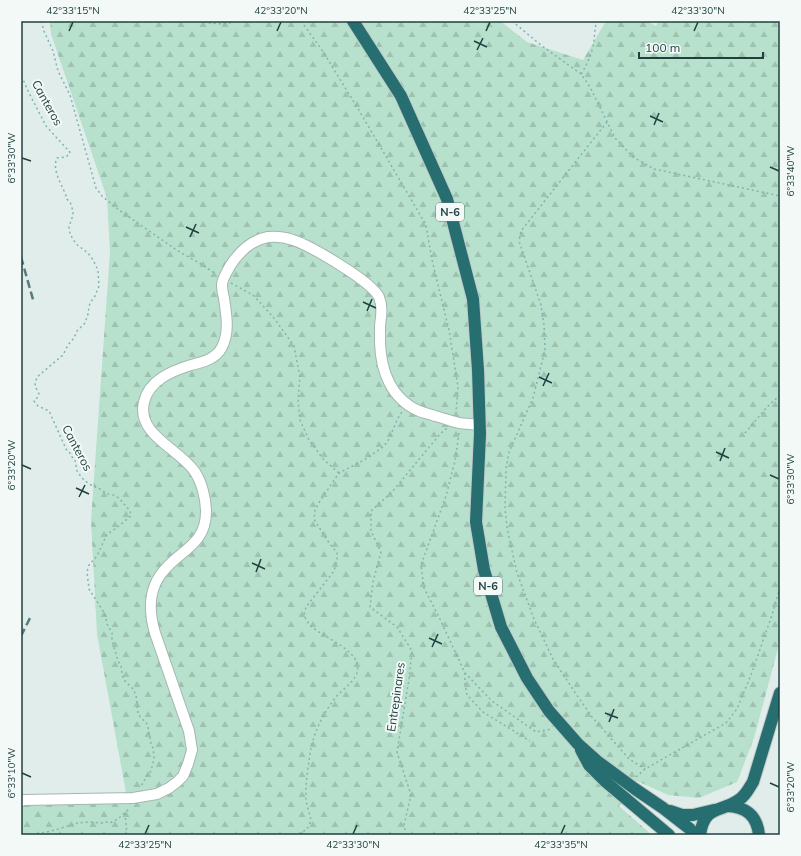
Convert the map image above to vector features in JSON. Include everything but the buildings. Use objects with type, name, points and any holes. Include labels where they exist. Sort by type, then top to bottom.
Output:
[{"type":"highway","name":"N-6","points":[[353,21],[401,96],[447,199],[473,299],[480,425],[476,522],[484,570],[500,626],[527,678],[549,711],[578,744],[635,789],[663,808],[690,829],[695,835]]},
{"type":"highway","points":[[727,806],[739,800],[747,792],[753,782],[780,692]]},
{"type":"highway","points":[[578,744],[589,765],[601,778],[669,835]]},
{"type":"highway","name":"N-6","points":[[663,808],[682,815],[693,815],[727,806]]},
{"type":"highway","points":[[727,806],[742,808],[749,813],[755,819],[760,835]]},
{"type":"highway","points":[[700,835],[704,821],[714,810]]},
{"type":"street","points":[[21,801],[137,798],[157,794],[177,782],[183,776],[188,764],[192,750],[189,731],[155,633],[151,619],[150,607],[152,595],[161,574],[192,546],[200,536],[205,524],[206,513],[200,483],[195,472],[185,461],[160,441],[152,432],[145,420],[143,410],[144,401],[148,392],[156,382],[174,371],[213,358],[222,348],[226,339],[227,326],[222,285],[227,272],[236,257],[247,246],[259,240],[270,237],[283,237],[294,240],[311,248],[371,287],[379,297],[382,310],[380,325],[381,353],[385,374],[392,389],[401,399],[419,410],[458,422],[480,425]]},
{"type":"path","points":[[42,21],[43,29],[53,51],[58,71],[70,95],[96,188],[102,196],[119,210],[178,251],[253,295],[274,318],[294,346],[300,377],[298,400],[300,420],[310,440],[324,460],[339,473]]},
{"type":"path","points":[[199,21],[213,24],[232,23],[235,21]]},
{"type":"path","points":[[301,21],[322,50],[364,118],[426,225],[432,260],[449,330],[458,388],[458,422],[455,461],[446,496],[421,565],[424,588],[465,673],[492,701],[536,732],[563,727]]},
{"type":"path","points":[[512,21],[542,46],[581,74],[590,87],[615,138],[633,157],[654,169],[780,196]]},
{"type":"path","points":[[581,74],[587,65],[593,46],[597,21]]},
{"type":"path","name":"Canteros","points":[[21,77],[46,126],[70,152],[63,158],[57,158],[55,163],[57,173],[67,199],[72,207],[73,215],[69,227],[70,234],[76,244],[90,257],[98,270],[99,283],[99,288],[88,306],[88,314],[85,323],[77,331],[63,355],[37,377],[35,384],[39,394],[34,401],[38,406],[49,411],[67,451],[75,460],[77,471],[82,478],[89,484],[119,498],[130,511],[131,516],[107,534],[97,556],[89,565],[87,572],[89,589],[105,614],[107,624],[112,633],[112,640],[118,661],[122,666],[124,680],[136,695],[138,714],[146,722],[148,727],[154,757],[151,771],[145,778],[137,798],[131,807],[116,820],[110,823],[78,823],[40,833],[38,835]]},
{"type":"path","points":[[607,122],[521,231],[519,241],[541,305],[544,325],[545,350],[533,398],[509,452],[506,469],[505,508],[507,528],[517,573],[534,619],[553,659],[592,717],[630,759],[645,769]]},
{"type":"path","points":[[745,433],[767,407],[780,395]]},
{"type":"path","points":[[294,835],[305,832],[310,825],[311,818],[306,795],[311,749],[315,734],[327,709],[336,697],[355,678],[358,670],[357,661],[351,654],[338,643],[313,628],[304,615],[306,607],[334,571],[337,560],[336,552],[314,519],[315,510],[320,500],[339,473],[364,460],[383,447],[388,441],[398,418],[408,404]]},
{"type":"path","name":"Entrepinares","points":[[406,835],[404,825],[410,795],[397,752],[412,651],[397,627],[370,607],[372,582],[381,552],[371,531],[371,511],[392,492],[440,434],[458,422]]},
{"type":"path","points":[[628,783],[645,769],[726,723],[737,709],[751,675],[780,588]]},
{"type":"path","points":[[465,673],[467,695],[483,712],[530,742]]},
{"type":"path","points":[[125,813],[127,835]]},
{"type":"green space","points":[[50,21],[500,21],[527,42],[583,60],[606,21],[647,21],[656,26],[658,21],[780,21],[780,641],[754,738],[737,782],[699,798],[668,795],[637,781],[619,806],[652,835],[21,835],[21,803],[127,798],[97,634],[91,521],[110,252],[107,198],[51,34]]},
{"type":"railway","points":[[21,257],[34,303]]},
{"type":"railway","points":[[21,636],[30,618]]}]
